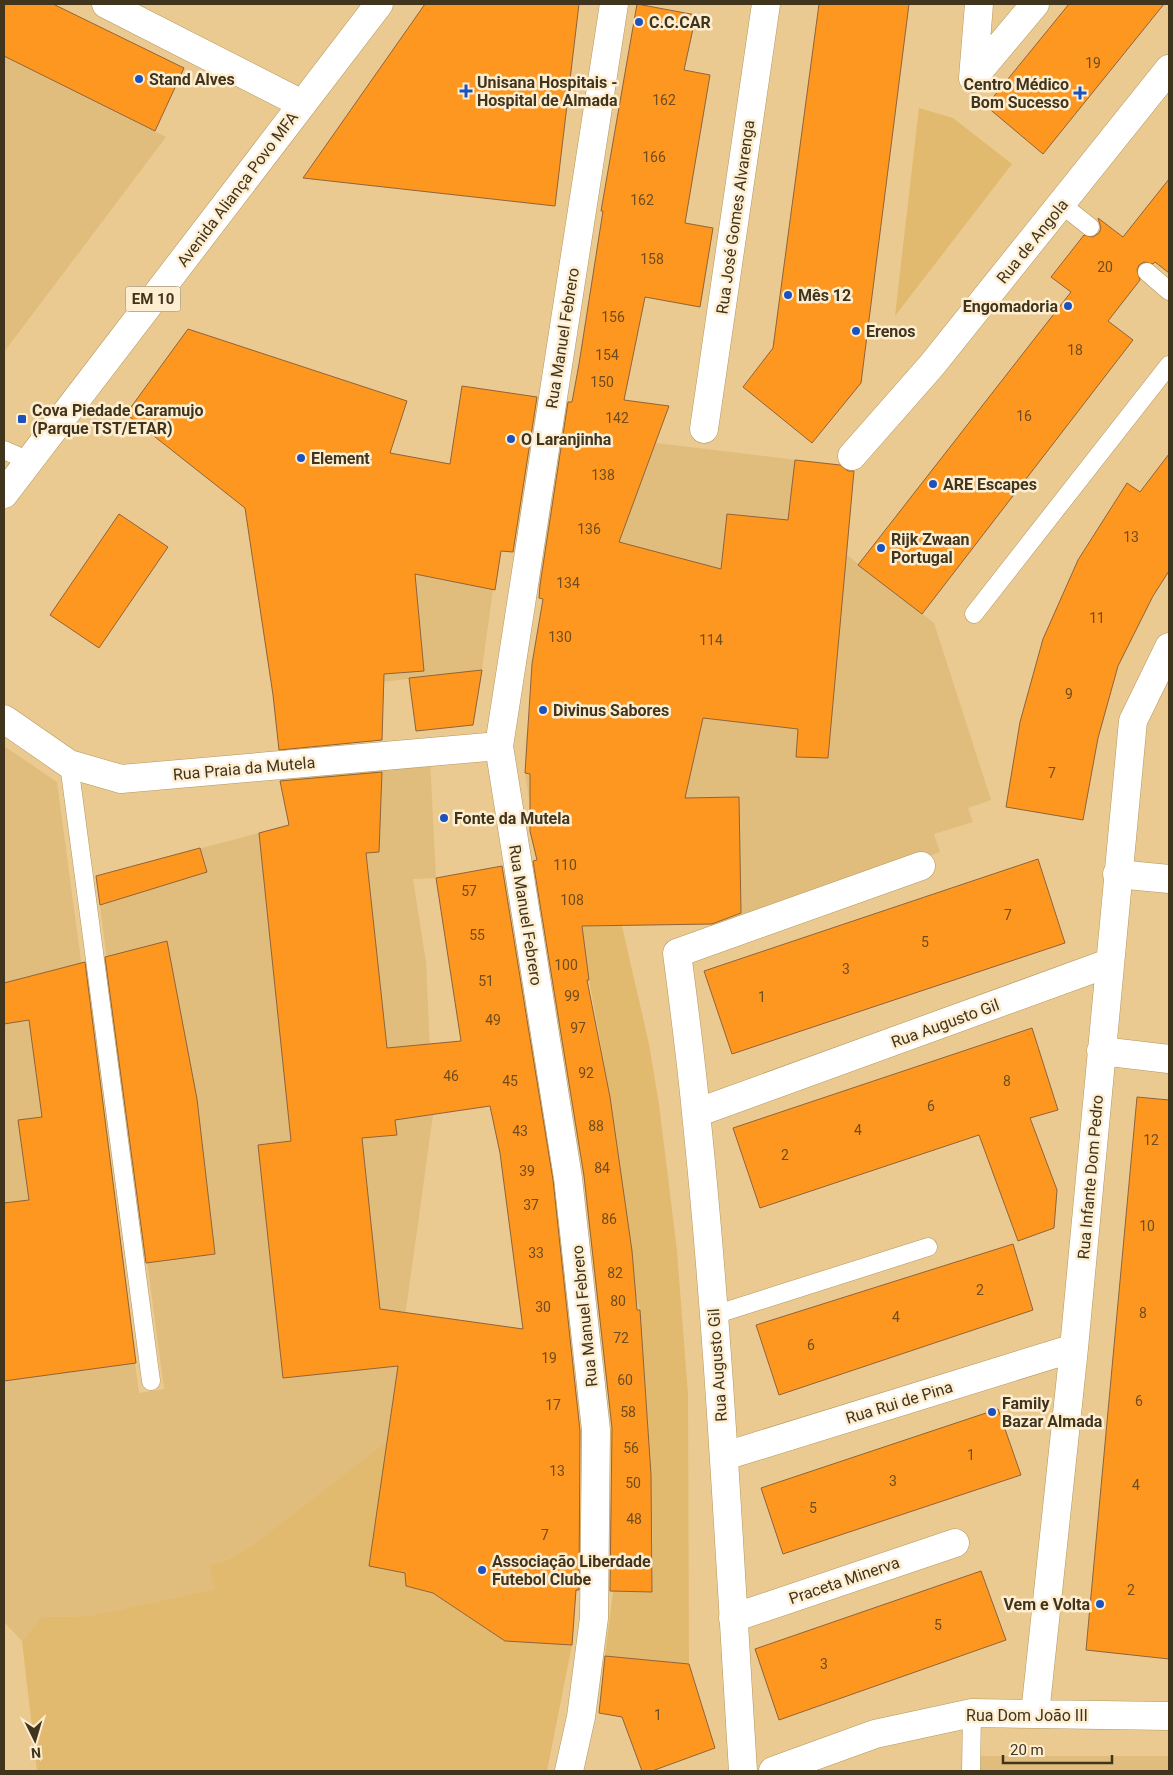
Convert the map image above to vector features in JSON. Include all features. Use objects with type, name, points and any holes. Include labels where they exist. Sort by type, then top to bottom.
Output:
[{"type":"street","points":[[106,4],[302,104]]},
{"type":"street","name":"Avenida Aliança Povo MFA","points":[[4,494],[379,4]]},
{"type":"street","name":"Rua Manuel Febrero","points":[[569,1771],[581,1717],[594,1618],[596,1430],[568,1178],[499,746],[614,4]]},
{"type":"street","name":"Rua José Gomes Alvarenga","points":[[704,429],[766,4]]},
{"type":"street","points":[[979,4],[973,78],[1035,4]]},
{"type":"street","name":"Rua de Angola","points":[[852,456],[932,365],[1167,75]]},
{"type":"street","name":"Rua Infante Dom Pedro","points":[[1035,1714],[1074,1348],[1117,874],[1133,721],[1169,647]]},
{"type":"street","name":"Rua Praia da Mutela","points":[[4,719],[69,764],[121,779],[499,746]]},
{"type":"street","name":"Rua Augusto Gil","points":[[743,1771],[725,1456],[714,1314],[696,1113],[677,953],[920,866]]},
{"type":"street","points":[[1117,874],[1169,879]]},
{"type":"street","name":"Rua Augusto Gil","points":[[696,1113],[1109,963]]},
{"type":"street","points":[[1101,1051],[1169,1059]]},
{"type":"street","name":"Rua Rui de Pina","points":[[725,1456],[1074,1348]]},
{"type":"street","name":"Praceta Minerva","points":[[734,1618],[955,1543]]},
{"type":"street","name":"Rua Dom João III","points":[[773,1771],[875,1734],[972,1712],[1169,1716]]},
{"type":"lane","points":[[1062,204],[1090,227]]},
{"type":"lane","points":[[1147,272],[1169,291]]},
{"type":"lane","points":[[974,614],[1169,365]]},
{"type":"lane","points":[[4,450],[29,460]]},
{"type":"lane","points":[[69,764],[152,1381]]},
{"type":"lane","points":[[714,1314],[928,1247]]},
{"type":"lane","points":[[972,1712],[972,1771]]},
{"type":"shaded area","points":[[4,56],[166,137],[4,352]]},
{"type":"shaded area","points":[[919,108],[953,118],[1012,164],[895,316]]},
{"type":"shaded area","points":[[656,443],[854,467],[847,555],[934,623],[991,800],[968,808],[973,822],[934,834],[940,852],[742,924],[605,926],[530,805],[525,773],[526,735],[544,740]]},
{"type":"shaded area","points":[[319,562],[419,575],[493,589],[482,670],[273,695]]},
{"type":"shaded area","points":[[4,746],[57,782],[139,1393],[164,1389],[96,876],[289,825],[280,779],[430,760],[436,878],[413,879],[426,962],[433,1115],[388,1440],[254,1544],[229,1559],[208,1565],[214,1589],[88,1616],[42,1617],[22,1641],[4,1622]]},
{"type":"shaded area","points":[[605,914],[605,926],[622,926],[649,1044],[659,1104],[677,1251],[688,1395],[689,1664],[605,1656],[613,1591],[652,1592],[653,1557],[649,1451],[640,1310],[635,1292],[632,1251],[610,1096],[589,980],[574,921]]},
{"type":"shaded area","points":[[388,1440],[369,1566],[405,1573],[406,1586],[433,1593],[505,1641],[572,1645],[547,1771],[37,1771],[22,1641],[42,1617],[88,1616],[214,1589],[208,1565],[229,1559],[254,1544]]},
{"type":"shaded area","points":[[981,1756],[1169,1756],[1169,1771],[981,1771]]},
{"type":"building","points":[[4,4],[53,4],[184,68],[155,131],[4,56]]},
{"type":"building","name":"Unisana Hospitais - Hospital de Almada","points":[[425,4],[579,4],[555,206],[303,178]]},
{"type":"building","points":[[637,4],[696,15],[684,70],[710,75],[685,223],[713,228],[700,307],[645,297],[624,400],[669,406],[619,542],[721,569],[727,514],[788,520],[795,460],[840,465],[848,471],[854,471],[828,758],[796,757],[798,729],[703,718],[685,798],[739,797],[741,913],[712,924],[582,926],[589,980],[587,980],[610,1097],[632,1251],[637,1310],[640,1310],[651,1475],[652,1592],[610,1591],[612,1428],[584,1176],[533,861],[537,860],[530,831],[530,774],[525,773],[532,664],[543,599],[539,598],[540,585],[568,402],[572,402],[579,364],[603,211],[601,211]]},
{"type":"building","points":[[819,4],[909,4],[861,383],[812,443],[743,387],[773,348]]},
{"type":"building","points":[[1069,4],[1164,4],[1043,154],[986,106]]},
{"type":"building","points":[[1169,179],[1169,273],[1155,262],[1153,264],[1144,262],[1139,265],[1137,270],[1140,280],[1108,321],[1133,340],[922,614],[858,565],[1071,292],[1051,277],[1084,235],[1093,237],[1099,233],[1101,228],[1098,218],[1123,237]]},
{"type":"building","name":"Element","points":[[188,329],[407,401],[390,453],[450,464],[462,386],[537,397],[513,552],[501,551],[495,590],[415,574],[424,671],[384,674],[382,740],[279,750],[273,695],[245,508],[126,414]]},
{"type":"building","points":[[1169,454],[1169,571],[1153,596],[1118,666],[1098,738],[1083,820],[1006,807],[1020,722],[1043,639],[1078,560],[1127,483],[1140,492]]},
{"type":"building","points":[[119,514],[168,547],[99,648],[50,615]]},
{"type":"building","points":[[482,670],[473,725],[416,731],[409,678]]},
{"type":"building","points":[[382,772],[379,852],[366,853],[387,1048],[461,1041],[436,878],[502,866],[553,1180],[580,1431],[579,1590],[576,1590],[572,1645],[505,1641],[433,1593],[406,1586],[405,1573],[369,1566],[398,1366],[283,1378],[258,1145],[291,1141],[259,833],[289,825],[280,781]],"holes":[[[490,1106],[500,1153],[523,1329],[380,1309],[362,1138],[397,1135],[395,1120]]]},
{"type":"building","points":[[200,848],[207,872],[100,905],[96,876]]},
{"type":"building","points":[[1038,859],[1065,943],[732,1054],[704,971]]},
{"type":"building","points":[[167,941],[197,1099],[215,1254],[146,1263],[105,957]]},
{"type":"building","points":[[85,962],[136,1363],[4,1381],[4,1203],[29,1200],[18,1120],[42,1117],[29,1020],[4,1024],[4,983]]},
{"type":"building","points":[[1032,1028],[1058,1110],[1030,1118],[1057,1190],[1054,1228],[1018,1241],[979,1135],[760,1208],[733,1128]]},
{"type":"building","points":[[1137,1097],[1169,1100],[1169,1659],[1086,1650]]},
{"type":"building","points":[[1013,1244],[1033,1310],[779,1395],[756,1325]]},
{"type":"building","points":[[998,1409],[1021,1475],[783,1554],[761,1488]]},
{"type":"building","points":[[981,1571],[1006,1640],[779,1720],[755,1649]]},
{"type":"building","points":[[605,1656],[689,1664],[715,1748],[652,1771],[642,1771],[622,1717],[599,1713]]},
{"type":"place","name":"C.C.CAR","points":[[639,22]]},
{"type":"place","name":"Stand Alves","points":[[139,79]]},
{"type":"place","name":"Unisana Hospitais - Hospital de Almada","points":[[466,91]]},
{"type":"place","name":"Centro Médico Bom Sucesso","points":[[1080,93]]},
{"type":"place","name":"Mês 12","points":[[788,295]]},
{"type":"place","name":"Engomadoria","points":[[1068,306]]},
{"type":"place","name":"Erenos","points":[[856,331]]},
{"type":"place","name":"Cova Piedade Caramujo (Parque TST/ETAR)","points":[[22,419]]},
{"type":"place","name":"O Laranjinha","points":[[511,439]]},
{"type":"place","name":"Element","points":[[301,458]]},
{"type":"place","name":"ARE Escapes","points":[[933,484]]},
{"type":"place","name":"Rijk Zwaan Portugal","points":[[881,548]]},
{"type":"place","name":"Divinus Sabores","points":[[543,710]]},
{"type":"place","name":"Fonte da Mutela","points":[[444,818]]},
{"type":"place","name":"Family Bazar Almada","points":[[992,1412]]},
{"type":"place","name":"Associação Liberdade Futebol Clube","points":[[482,1570]]},
{"type":"place","name":"Vem e Volta","points":[[1100,1604]]}]
